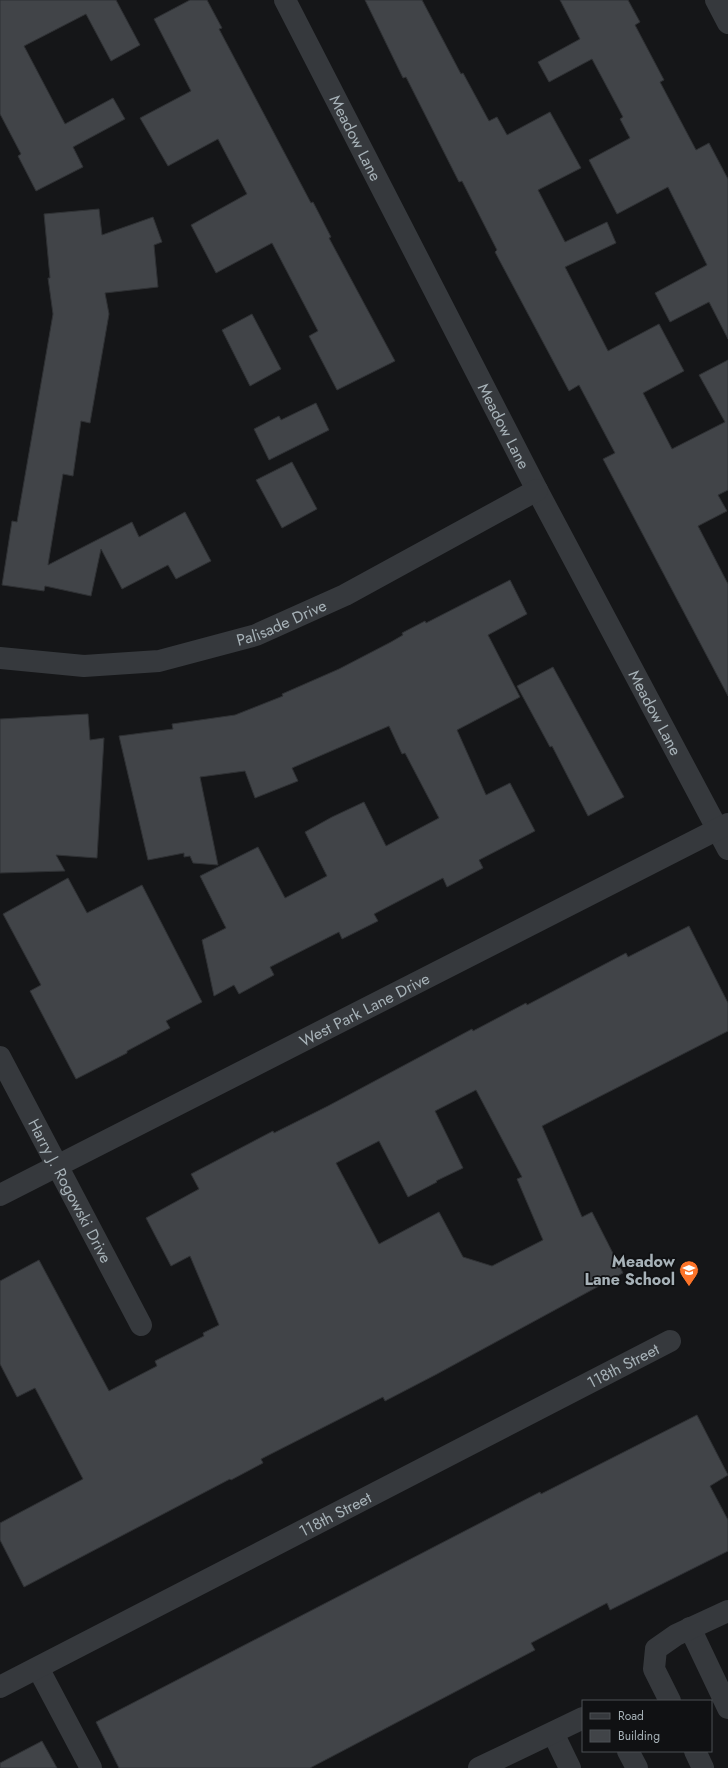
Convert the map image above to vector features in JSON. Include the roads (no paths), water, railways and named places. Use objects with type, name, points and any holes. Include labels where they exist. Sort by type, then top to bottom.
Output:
[{"type":"street","name":"Meadow Lane","points":[[285,0],[537,490],[723,827],[728,849]]},
{"type":"street","points":[[716,0],[728,23]]},
{"type":"street","name":"Palisade Drive","points":[[0,658],[84,666],[159,661],[256,635],[345,595],[537,490]]},
{"type":"street","name":"West Park Lane Drive","points":[[0,1195],[723,827]]},
{"type":"street","name":"Harry J. Rogowski Drive","points":[[0,1058],[141,1325]]},
{"type":"street","name":"118th Street","points":[[0,1687],[670,1342]]},
{"type":"street","points":[[670,1700],[654,1669],[656,1649],[676,1635],[728,1611]]},
{"type":"street","points":[[690,1628],[728,1708]]},
{"type":"street","points":[[38,1668],[91,1768]]},
{"type":"street","points":[[479,1768],[582,1718]]},
{"type":"street","points":[[553,1733],[570,1768]]},
{"type":"street","points":[[519,1768],[524,1747]]},
{"type":"street","points":[[629,1752],[637,1768]]},
{"type":"street","points":[[695,1752],[703,1768]]},
{"type":"place","name":"Meadow Lane School","points":[[689,1287]]}]
